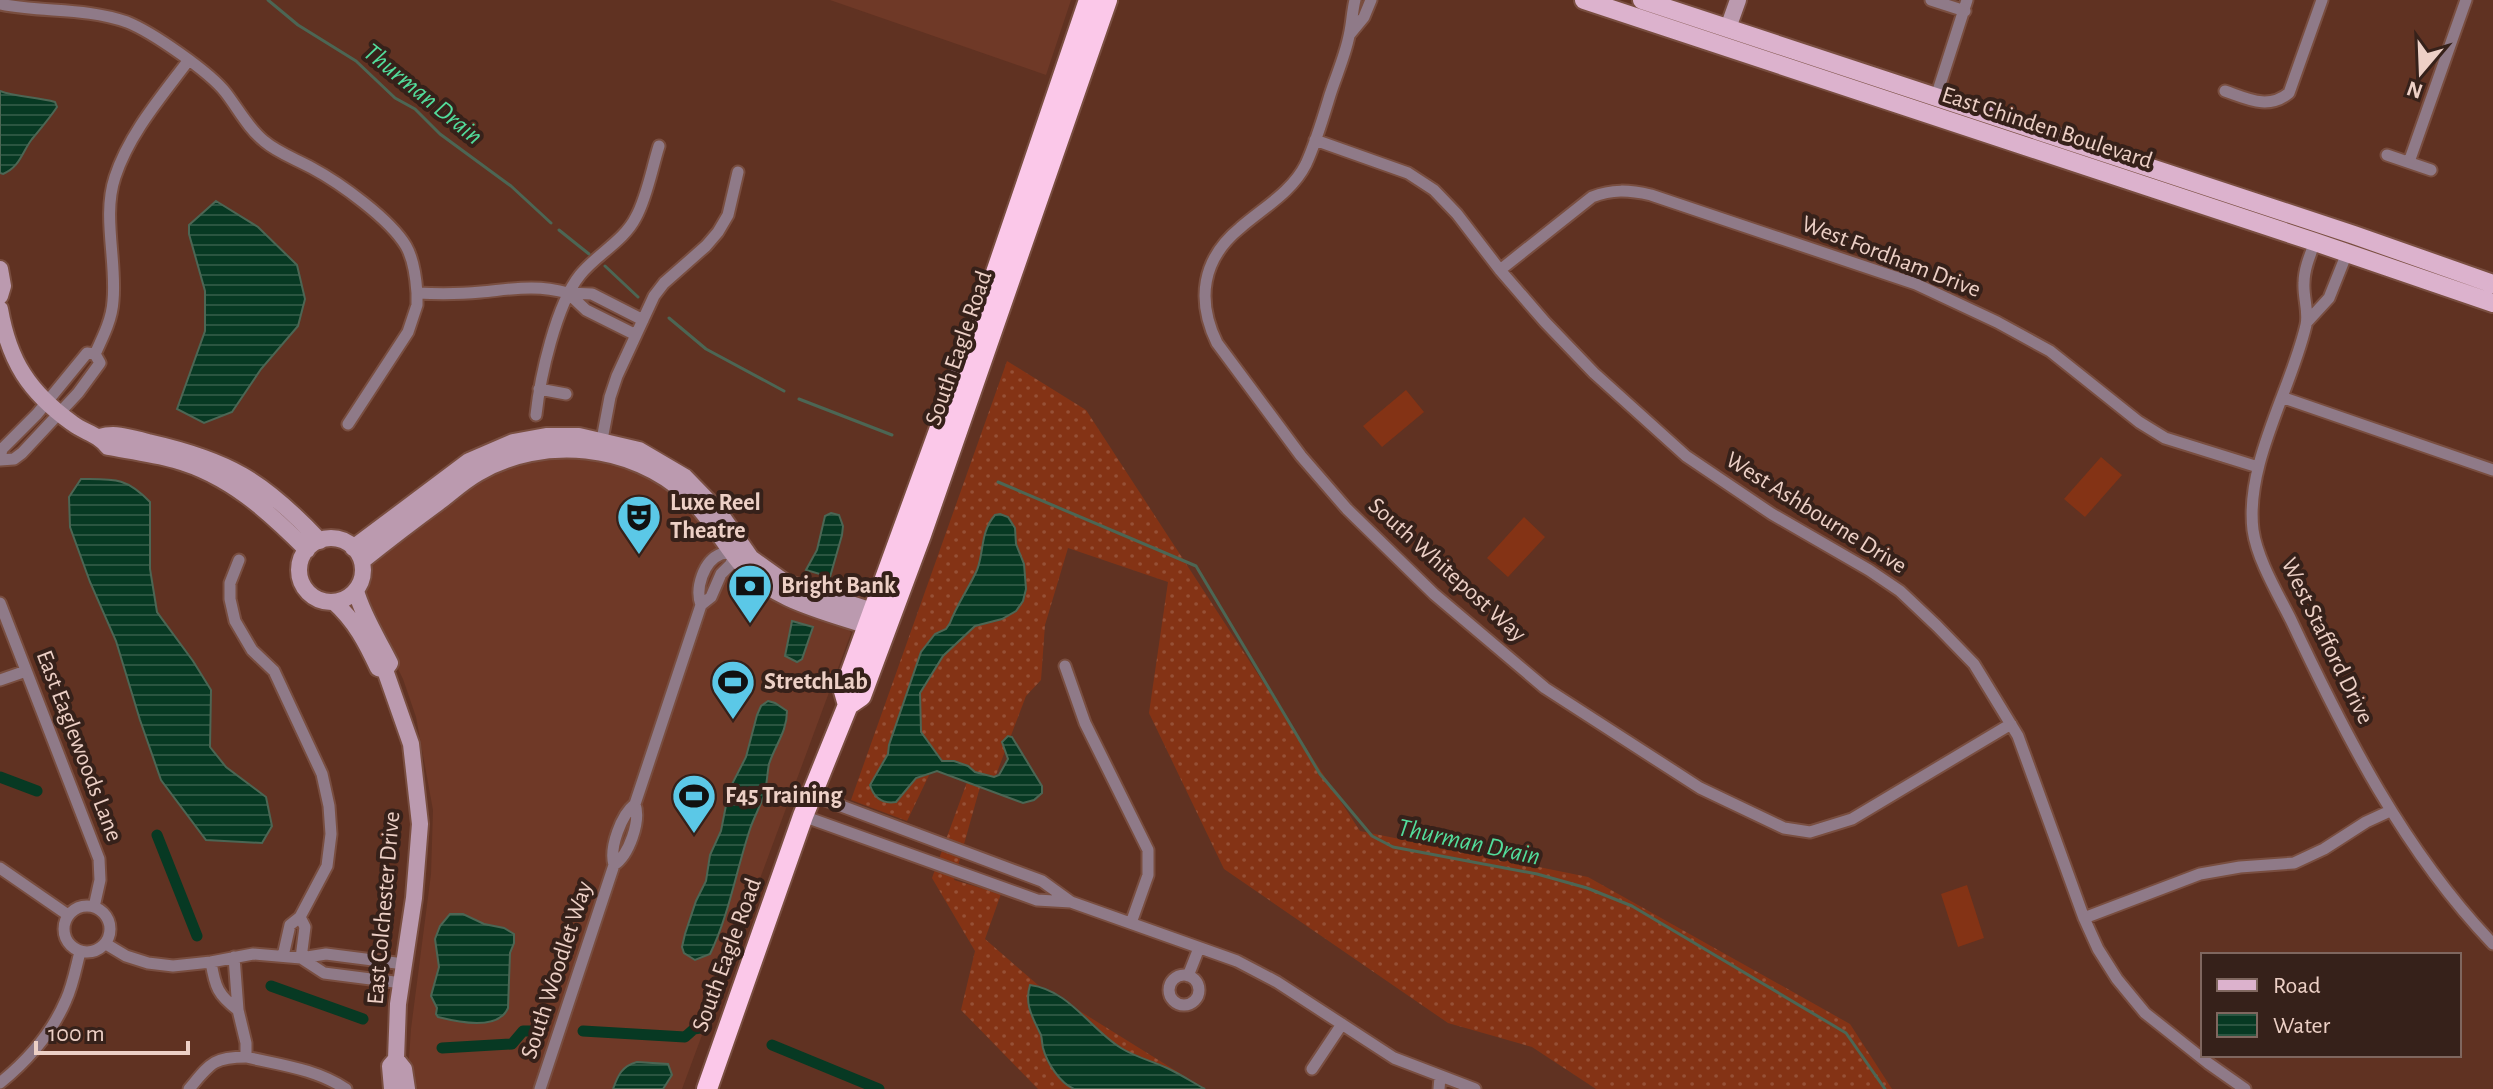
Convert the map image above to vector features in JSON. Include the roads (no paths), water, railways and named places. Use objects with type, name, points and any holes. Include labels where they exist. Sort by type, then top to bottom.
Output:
[{"type":"highway","name":"South Eagle Road","points":[[707,1089],[803,816],[848,705],[861,696],[874,626],[923,472],[1089,0]]},
{"type":"highway","name":"South Eagle Road","points":[[874,626],[946,464],[1107,0]]},
{"type":"highway","points":[[946,464],[940,452],[941,444],[985,321],[992,297],[990,288]]},
{"type":"highway","points":[[874,626],[878,635],[928,487],[923,472]]},
{"type":"main road","name":"East Chinden Boulevard","points":[[1584,0],[2493,303]]},
{"type":"main road","name":"East Chinden Boulevard","points":[[1642,0],[2354,235],[2493,286]]},
{"type":"main road","points":[[1737,51],[1774,55],[1911,100],[1936,97]]},
{"type":"main road","points":[[2315,242],[2340,240],[2475,287],[2493,286]]},
{"type":"street","name":"South Whitepost Way","points":[[1355,0],[1350,35],[1305,166],[1290,187],[1237,229],[1221,247],[1205,283],[1204,304],[1208,325],[1217,343],[1257,400],[1338,498],[1406,568],[1545,688],[1700,788],[1784,828],[1810,832],[1852,819],[2011,724]]},
{"type":"street","name":"South Whitepost Way","points":[[1350,35],[1364,17],[1371,0]]},
{"type":"street","points":[[1728,28],[1738,0]]},
{"type":"street","points":[[1931,0],[1966,6],[1936,97]]},
{"type":"street","points":[[2225,91],[2269,104],[2289,93],[2322,0]]},
{"type":"street","points":[[2409,162],[2466,0]]},
{"type":"street","points":[[0,4],[101,14],[146,32],[225,92],[244,120],[264,141],[335,182],[387,222],[406,247],[415,272],[417,305],[408,332],[348,424]]},
{"type":"street","points":[[95,354],[113,303],[110,216],[114,179],[150,112],[188,61]]},
{"type":"street","name":"West Ashbourne Drive","points":[[1315,140],[1397,168],[1434,190],[1545,322],[1594,373],[1686,456],[1772,514],[1900,591],[1974,664],[2018,736],[2084,918],[2098,949],[2117,979],[2145,1013],[2245,1089]]},
{"type":"street","points":[[536,415],[546,357],[568,293],[581,273],[616,242],[636,218],[659,146]]},
{"type":"street","points":[[2387,155],[2431,170]]},
{"type":"street","points":[[601,447],[610,397],[654,296],[718,232],[728,215],[738,172]]},
{"type":"street","name":"West Fordham Drive","points":[[1500,270],[1592,197],[1630,190],[1651,195],[1916,284],[2050,351],[2139,422],[2165,438],[2258,467]]},
{"type":"street","name":"West Stafford Drive","points":[[2315,242],[2304,282],[2307,322],[2284,398],[2258,467],[2253,532],[2265,565],[2317,675],[2390,811],[2448,891],[2493,944]]},
{"type":"street","name":"West Stafford Drive","points":[[2307,322],[2329,298],[2347,253]]},
{"type":"street","points":[[0,269],[3,286],[0,296]]},
{"type":"street","points":[[417,293],[546,287],[568,293],[592,294],[643,320]]},
{"type":"street","points":[[568,293],[586,310],[636,335]]},
{"type":"street","points":[[0,309],[5,339],[28,384],[81,430],[100,437],[112,433],[176,448],[206,456],[233,469],[286,505],[313,545]]},
{"type":"street","points":[[0,459],[14,459],[22,453],[87,353],[95,354]]},
{"type":"street","points":[[53,408],[100,363],[95,354]]},
{"type":"street","points":[[539,389],[566,394]]},
{"type":"street","points":[[2284,398],[2493,470]]},
{"type":"street","points":[[358,554],[478,472],[509,459],[550,449],[601,447],[639,450],[685,477],[719,512],[739,551],[786,583],[874,626]]},
{"type":"street","points":[[338,539],[358,554],[363,571],[356,591],[347,598],[334,602],[319,599],[304,587],[300,568],[313,545],[338,539]]},
{"type":"street","name":"South Woodlet Way","points":[[540,1089],[614,865],[623,860],[638,814],[635,804],[701,605],[697,595],[702,577],[721,554],[739,551]]},
{"type":"street","points":[[239,560],[230,583],[235,621],[252,650],[274,671],[322,774],[329,806],[331,834],[327,866],[300,917],[290,925],[283,956]]},
{"type":"street","name":"East Colchester Drive","points":[[356,591],[362,611],[390,663],[385,670]]},
{"type":"street","name":"East Colchester Drive","points":[[334,602],[351,618],[378,668],[385,670]]},
{"type":"street","name":"East Eaglewoods Lane","points":[[0,603],[99,859],[100,880],[94,907]]},
{"type":"street","points":[[1065,666],[1085,723],[1148,850],[1148,875],[1131,923]]},
{"type":"street","name":"East Colchester Drive","points":[[385,670],[411,744],[420,824],[414,898],[398,1004],[396,1059],[390,1066],[392,1089]]},
{"type":"street","points":[[0,680],[26,671]]},
{"type":"street","points":[[812,795],[1042,881],[1071,902]]},
{"type":"street","points":[[2084,918],[2200,874],[2294,863],[2390,811]]},
{"type":"street","points":[[803,816],[1037,900],[1071,902],[1261,973],[1394,1058],[1440,1083],[1475,1089]]},
{"type":"street","points":[[0,868],[68,915]]},
{"type":"street","points":[[80,907],[94,907],[101,910],[110,922],[109,937],[106,944],[94,951],[80,952],[68,943],[63,929],[68,915],[80,907]]},
{"type":"street","points":[[300,917],[305,927],[301,958]]},
{"type":"street","points":[[106,944],[126,956],[173,966],[253,954],[301,958],[326,954],[404,964]]},
{"type":"street","points":[[1188,976],[1199,948]]},
{"type":"street","points":[[0,1083],[32,1053],[52,1027],[67,998],[80,952]]},
{"type":"street","points":[[234,957],[246,1057]]},
{"type":"street","points":[[301,958],[324,973],[402,983]]},
{"type":"street","points":[[211,962],[214,984],[224,999],[238,1010]]},
{"type":"street","points":[[1312,1069],[1342,1024]]},
{"type":"street","points":[[189,1089],[208,1067],[224,1057],[246,1057],[314,1072],[346,1089]]},
{"type":"street","name":"East Colchester Drive","points":[[396,1059],[404,1069],[407,1089]]},
{"type":"water","points":[[0,91],[55,102],[57,107],[17,163],[3,174],[0,173]]},
{"type":"water","points":[[216,201],[258,227],[297,265],[305,299],[298,326],[261,369],[232,412],[204,423],[177,409],[205,331],[205,291],[189,225]]},
{"type":"water","points":[[81,479],[119,481],[134,488],[150,502],[150,569],[157,612],[211,690],[210,747],[226,767],[266,797],[272,826],[262,843],[206,840],[161,780],[116,641],[70,527],[69,497]]},
{"type":"water","points":[[831,513],[839,515],[843,526],[830,577],[806,570],[817,550],[825,516]]},
{"type":"water","points":[[995,515],[1008,517],[1015,528],[1016,544],[1024,564],[1026,589],[1023,601],[1016,611],[1002,619],[975,626],[943,656],[920,693],[921,732],[942,761],[954,761],[975,772],[994,777],[999,775],[1008,759],[1002,742],[1008,736],[1012,737],[1042,786],[1042,793],[1034,800],[1023,803],[937,771],[916,778],[896,802],[883,801],[870,785],[888,754],[921,652],[935,634],[946,629],[950,623],[977,570],[987,528]]},
{"type":"water","points":[[792,621],[813,627],[802,659],[797,662],[785,656]]},
{"type":"water","points":[[768,701],[787,711],[785,725],[769,764],[764,795],[750,829],[717,939],[710,954],[695,960],[684,953],[685,934],[706,881],[710,855],[721,831],[729,790],[746,757],[757,715],[761,706]]},
{"type":"water","points":[[450,914],[463,914],[514,934],[510,953],[508,1008],[496,1020],[466,1022],[436,1014],[437,1008],[431,996],[439,967],[435,939],[440,926]]},
{"type":"water","points":[[1030,985],[1044,988],[1068,1002],[1121,1048],[1172,1070],[1205,1089],[1074,1089],[1055,1072],[1045,1054],[1029,1005]]},
{"type":"water","points":[[637,1062],[668,1064],[672,1075],[663,1089],[613,1089],[621,1072]]},
{"type":"waterway","name":"Thurman Drain","points":[[268,0],[298,25],[356,61],[395,98],[415,109],[440,134],[511,186],[551,223]]},
{"type":"waterway","name":"Thurman Drain","points":[[559,230],[589,254]]},
{"type":"waterway","name":"Thurman Drain","points":[[605,266],[638,297]]},
{"type":"waterway","name":"Thurman Drain","points":[[669,318],[706,349],[784,391]]},
{"type":"waterway","name":"Thurman Drain","points":[[799,399],[892,435]]},
{"type":"waterway","name":"Thurman Drain","points":[[998,482],[1196,566],[1320,774],[1372,836],[1393,847],[1537,874],[1587,888],[1632,906],[1846,1033],[1885,1089]]},
{"type":"waterway","points":[[0,777],[37,791]]},
{"type":"waterway","points":[[157,835],[197,936]]},
{"type":"waterway","points":[[271,986],[363,1019]]},
{"type":"waterway","points":[[583,1031],[685,1037],[700,1028]]},
{"type":"waterway","points":[[442,1048],[512,1044],[523,1031],[537,1031]]},
{"type":"waterway","points":[[772,1045],[879,1089]]},
{"type":"place","name":"Luxe Reel Theatre","points":[[639,556]]},
{"type":"place","name":"Bright Bank","points":[[750,625]]},
{"type":"place","name":"StretchLab","points":[[733,721]]},
{"type":"place","name":"F45 Training","points":[[694,835]]}]
